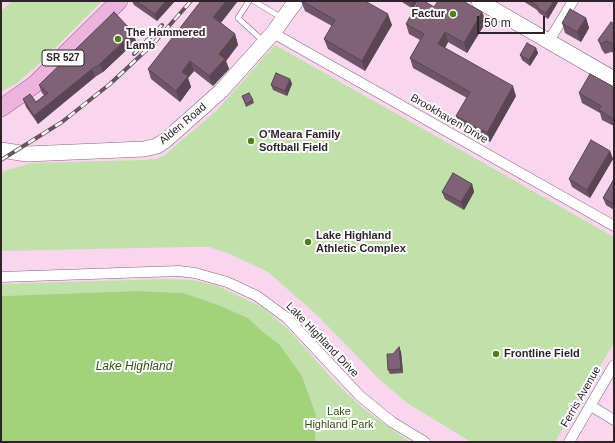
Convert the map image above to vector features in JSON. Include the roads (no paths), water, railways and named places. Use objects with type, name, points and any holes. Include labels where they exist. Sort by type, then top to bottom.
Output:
[{"type":"main road","name":"SR 527","points":[[1,108],[34,85],[119,1]]},
{"type":"street","name":"Alden Road","points":[[1,150],[27,154],[144,149],[157,146],[166,140],[221,91],[269,38],[296,1]]},
{"type":"street","points":[[479,1],[614,78]]},
{"type":"street","points":[[549,41],[573,1]]},
{"type":"street","name":"Brookhaven Drive","points":[[269,38],[614,226]]},
{"type":"street","name":"Lake Highland Drive","points":[[1,277],[179,271],[196,273],[227,282],[257,296],[287,318],[360,396],[392,422],[425,442]]},
{"type":"street","name":"Ferris Avenue","points":[[569,442],[613,369]]},
{"type":"street","points":[[591,406],[614,420]]},
{"type":"lane","points":[[249,1],[238,15],[239,20],[269,38]]},
{"type":"lane","points":[[254,1],[283,19]]},
{"type":"water","name":"Lake Highland","points":[[137,291],[183,293],[218,305],[248,318],[280,345],[302,376],[316,415],[315,442],[1,442],[1,296]]},
{"type":"railway","points":[[1,160],[62,122],[110,84],[154,43],[191,1]]},
{"type":"railway","points":[[134,54],[162,25]]},
{"type":"place","name":"Factur","points":[[453,14]]},
{"type":"place","name":"The Hammered Lamb","points":[[118,39]]},
{"type":"place","name":"O’Meara Family Softball Field","points":[[251,141]]},
{"type":"place","name":"Lake Highland Athletic Complex","points":[[308,242]]},
{"type":"place","name":"Frontline Field","points":[[496,354]]},
{"type":"park label","name":"Lake Highland Park","points":[[339,418]]}]
